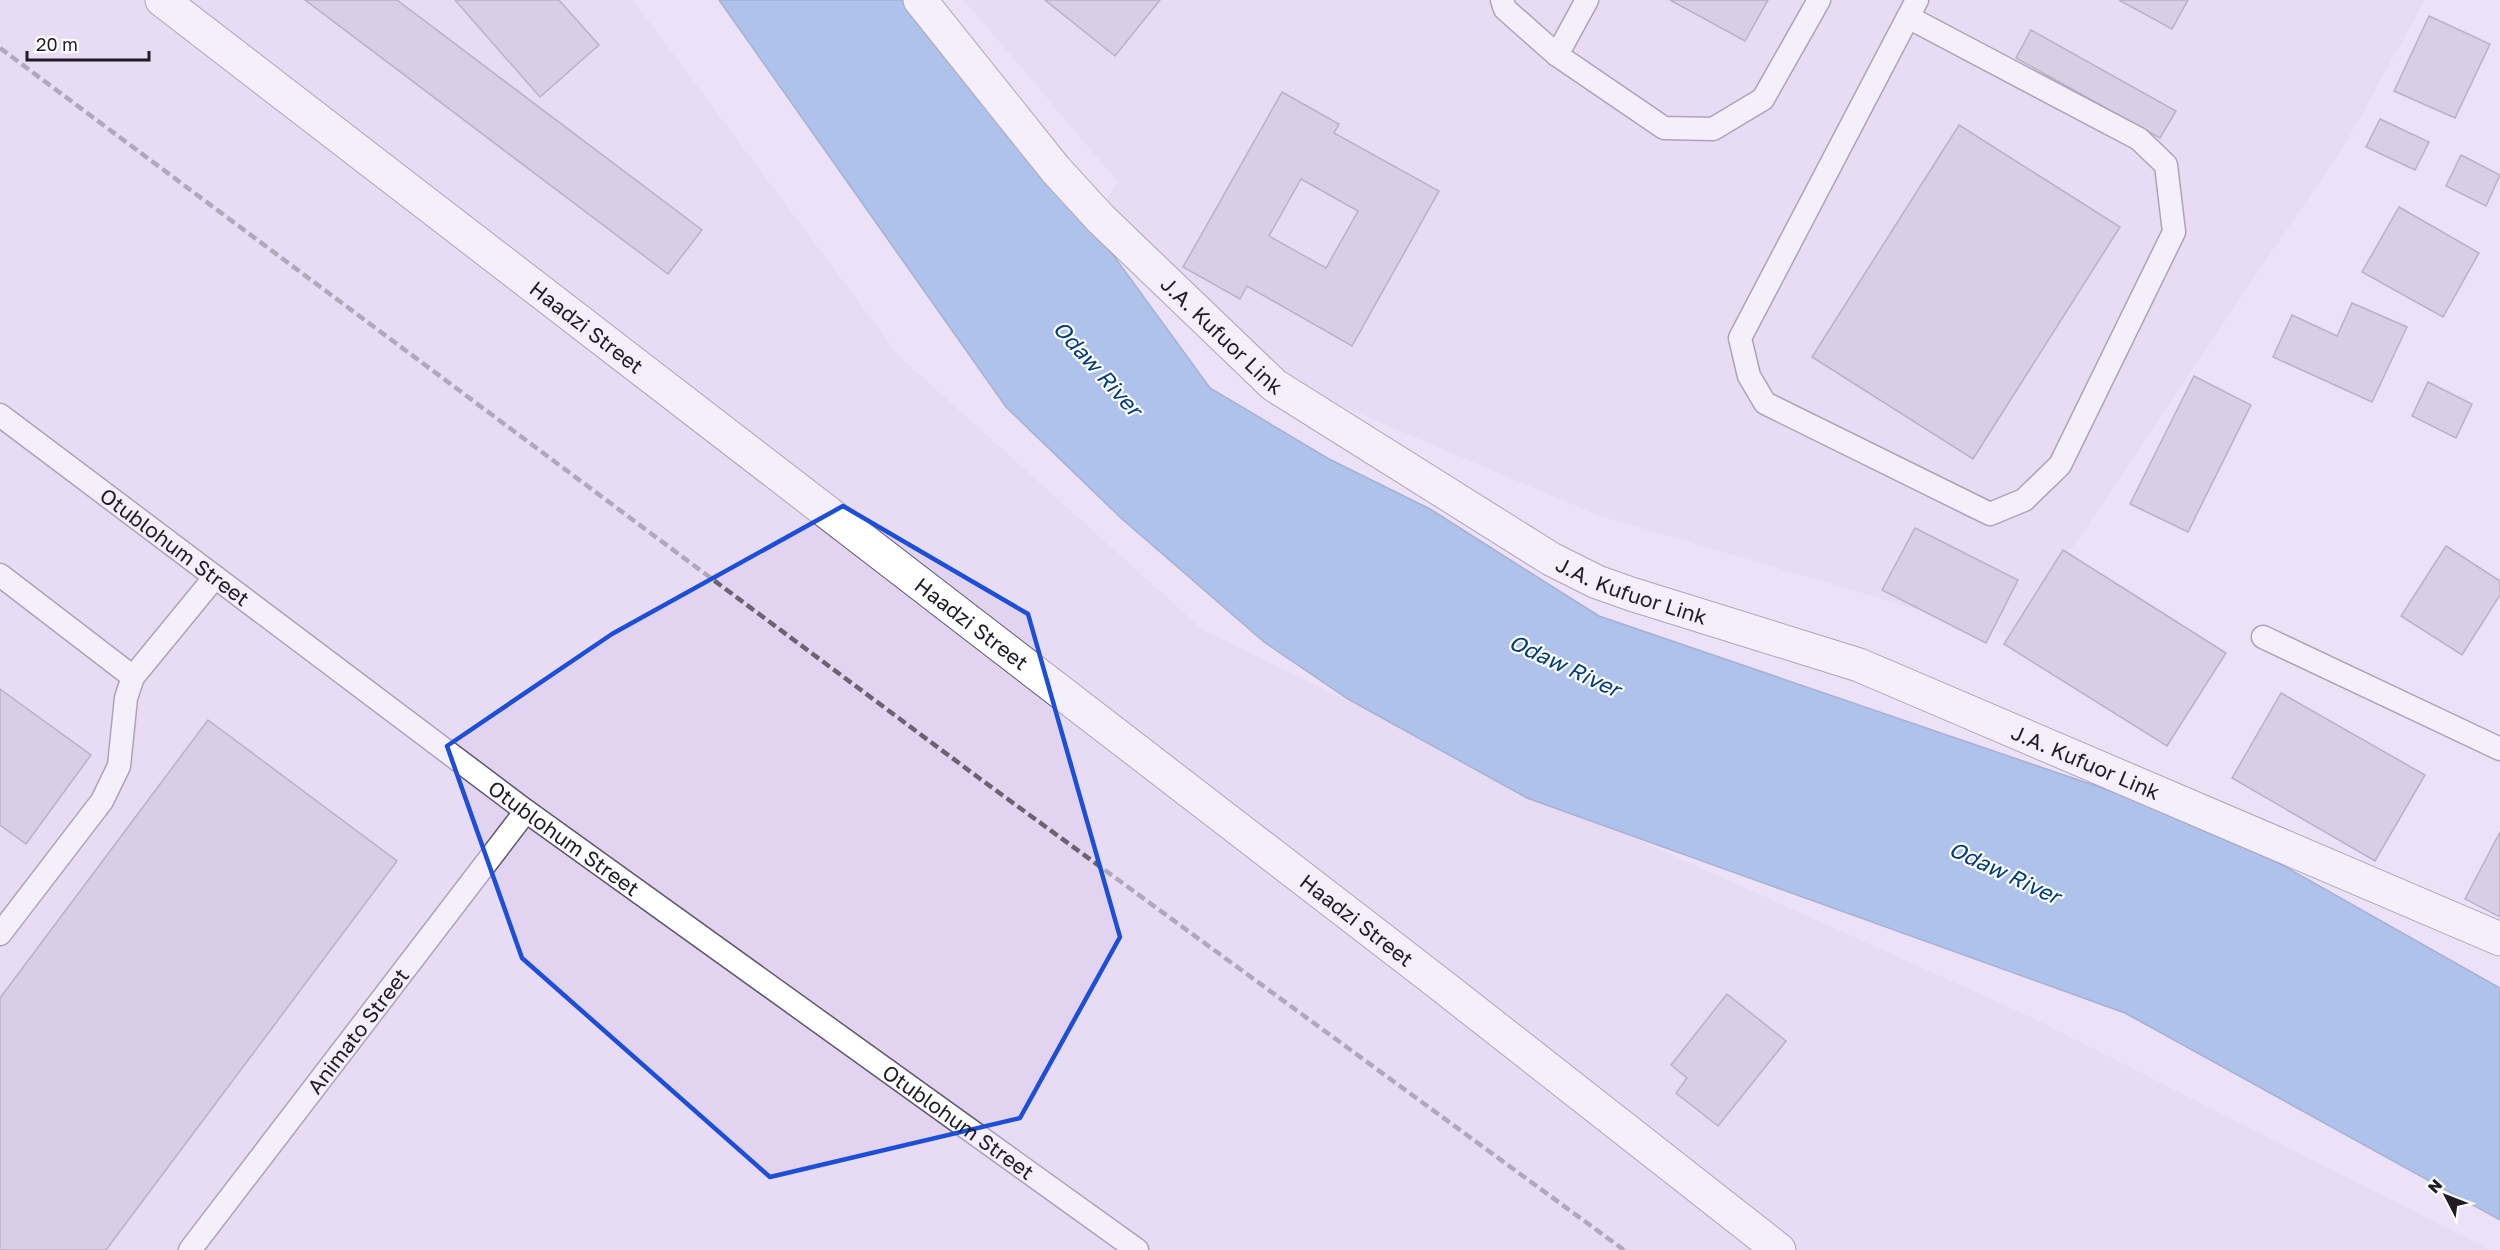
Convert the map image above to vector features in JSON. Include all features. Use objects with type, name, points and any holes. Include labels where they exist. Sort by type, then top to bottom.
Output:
[{"type":"street","name":"Haadzi Street","points":[[162,0],[1436,981],[1779,1250]]},
{"type":"street","name":"J.A. Kufuor Link","points":[[920,0],[1056,170],[1101,219],[1274,385],[1551,559],[1597,582],[1631,594],[1859,665],[2500,939]]},
{"type":"lane","points":[[1502,0],[1505,9],[1557,55],[1664,128],[1713,129],[1763,99],[1819,0]]},
{"type":"lane","points":[[1557,55],[1587,0]]},
{"type":"lane","points":[[1912,9],[2139,139],[2166,165],[2174,232],[2060,465],[2024,500],[1990,514],[1765,403],[1749,376],[1740,338],[1912,9]]},
{"type":"lane","name":"Otublohum Street","points":[[0,415],[526,811],[1137,1250]]},
{"type":"lane","points":[[0,575],[133,677]]},
{"type":"lane","points":[[0,934],[102,801],[119,766],[126,698],[133,677],[215,577]]},
{"type":"lane","points":[[2263,637],[2500,749]]},
{"type":"lane","name":"Animato Street","points":[[190,1250],[526,811]]},
{"type":"highlighted area","points":[[843,506],[1028,614],[1120,937],[1020,1118],[770,1177],[522,958],[447,746],[612,634]]},
{"type":"shaded area","points":[[0,0],[633,0],[899,356],[1203,630],[1562,805],[2031,1017],[2490,1250],[0,1250]]},
{"type":"shaded area","points":[[964,0],[2425,0],[2348,139],[2012,637],[1597,515],[1274,377],[1102,205],[1118,182]]},
{"type":"water","name":"Odaw River","points":[[719,0],[912,0],[1076,204],[1210,388],[1329,459],[1430,509],[1599,616],[2213,826],[2500,988],[2500,1220],[2125,1013],[1527,798],[1348,699],[1264,642],[1122,519],[1006,407]]},
{"type":"building","points":[[305,0],[397,0],[702,230],[668,274]]},
{"type":"building","points":[[455,0],[559,0],[599,45],[540,97]]},
{"type":"building","points":[[1045,0],[1160,0],[1115,56]]},
{"type":"building","points":[[1670,0],[1768,0],[1745,41]]},
{"type":"building","points":[[2119,0],[2188,0],[2172,29]]},
{"type":"building","points":[[2429,16],[2490,44],[2455,118],[2394,91]]},
{"type":"building","points":[[2031,30],[2176,111],[2160,138],[2016,58]]},
{"type":"building","points":[[1282,92],[1339,124],[1334,133],[1439,191],[1352,346],[1247,286],[1240,299],[1183,267]],"holes":[[[1301,179],[1358,211],[1326,268],[1269,236]]]},
{"type":"building","points":[[2380,119],[2429,142],[2415,170],[2366,147]]},
{"type":"building","points":[[1959,125],[2120,227],[1973,459],[1812,357]]},
{"type":"building","points":[[2461,155],[2500,175],[2486,206],[2446,186]]},
{"type":"building","points":[[2399,207],[2479,253],[2443,317],[2362,272]]},
{"type":"building","points":[[2352,303],[2407,327],[2372,402],[2273,357],[2292,315],[2337,336]]},
{"type":"building","points":[[2194,376],[2251,405],[2188,532],[2130,504]]},
{"type":"building","points":[[2428,382],[2472,404],[2456,438],[2412,416]]},
{"type":"building","points":[[1915,528],[2018,580],[1986,643],[1882,590]]},
{"type":"building","points":[[2446,546],[2500,581],[2500,595],[2462,655],[2401,616]]},
{"type":"building","points":[[2063,550],[2226,653],[2167,746],[2004,644]]},
{"type":"building","points":[[0,689],[91,755],[26,844],[0,825]]},
{"type":"building","points":[[2281,693],[2425,775],[2375,861],[2232,778]]},
{"type":"building","points":[[208,720],[397,861],[106,1250],[0,1250],[0,998]]},
{"type":"building","points":[[2500,832],[2500,917],[2465,899]]},
{"type":"building","points":[[1727,994],[1786,1041],[1718,1126],[1676,1093],[1687,1078],[1671,1065]]},
{"type":"railway","points":[[0,48],[979,778],[1624,1250]]}]
